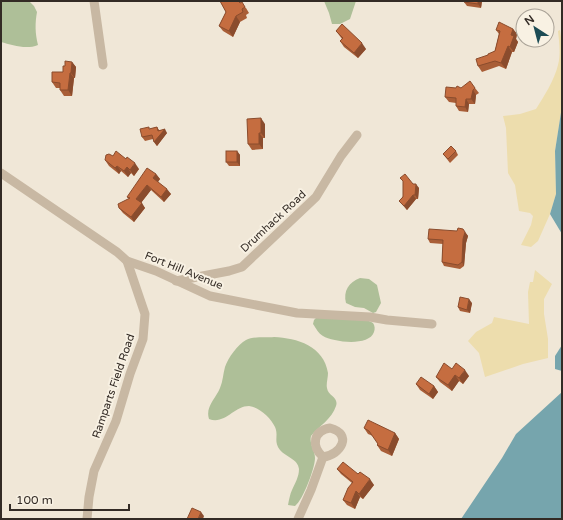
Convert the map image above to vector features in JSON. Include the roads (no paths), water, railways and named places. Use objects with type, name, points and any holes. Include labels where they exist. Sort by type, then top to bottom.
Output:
[{"type":"street","points":[[94,1],[103,65]]},
{"type":"street","name":"Drumhack Road","points":[[176,281],[229,271],[242,267],[316,197],[341,156],[357,135]]},
{"type":"street","name":"Fort Hill Avenue","points":[[1,173],[117,252],[127,261],[156,271],[210,296],[298,313],[370,316],[387,320],[432,324]]},
{"type":"street","name":"Ramparts Field Road","points":[[87,519],[89,492],[94,471],[116,421],[130,374],[143,339],[145,314],[132,280],[127,261]]},
{"type":"street","points":[[298,519],[311,490],[323,457]]},
{"type":"water","points":[[562,106],[562,234],[550,214],[556,194],[555,151]]},
{"type":"water","points":[[562,345],[562,371],[555,369],[555,356]]},
{"type":"water","points":[[562,392],[562,519],[461,519],[502,458],[516,434]]}]
